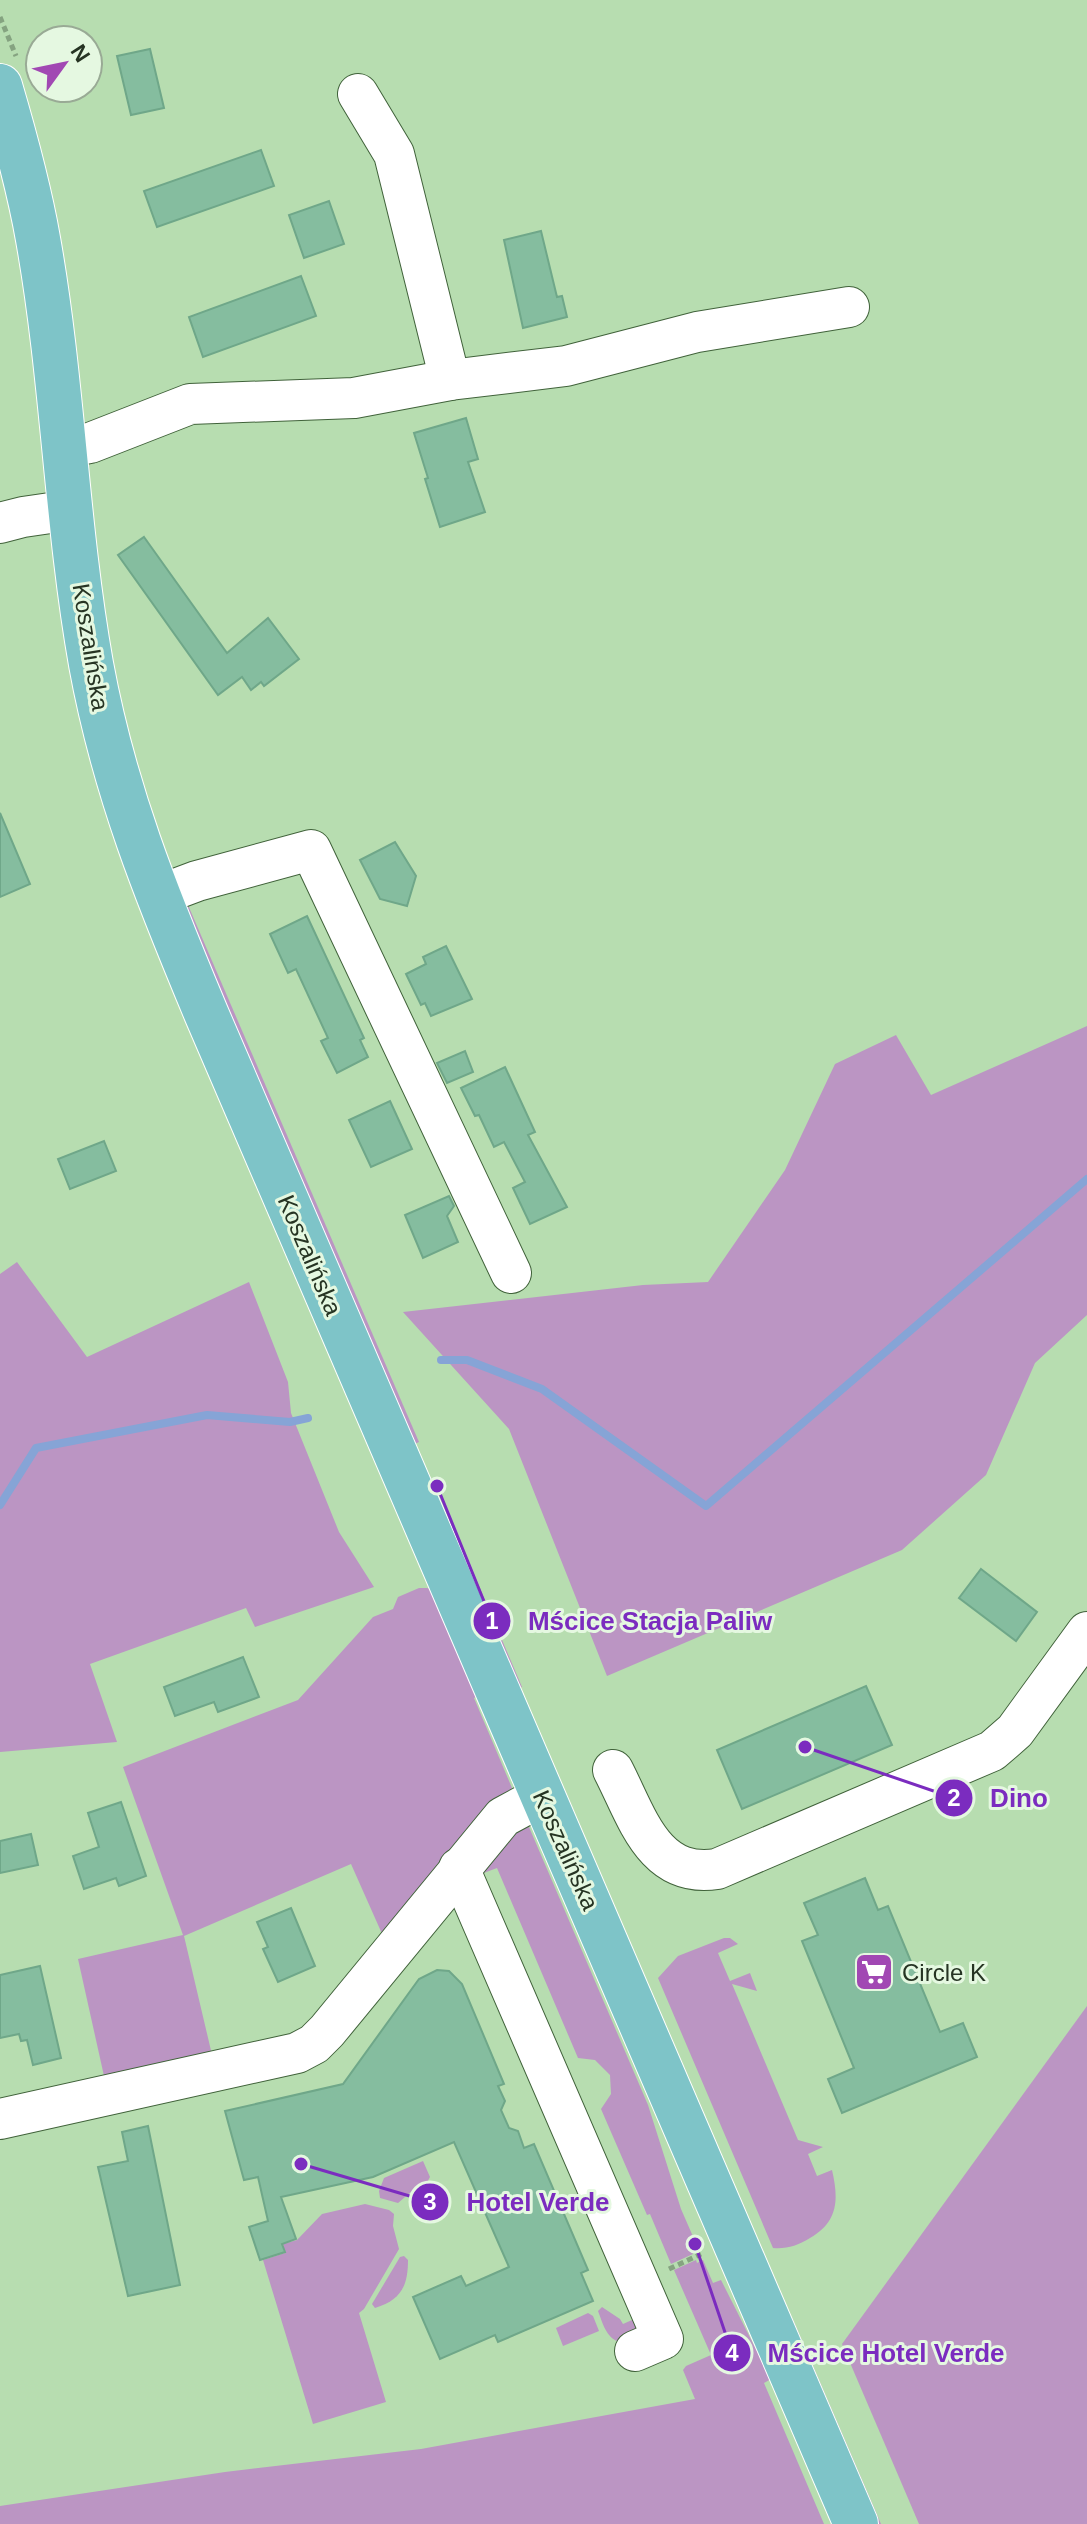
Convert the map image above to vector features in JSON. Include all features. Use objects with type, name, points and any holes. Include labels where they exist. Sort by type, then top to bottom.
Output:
[{"type":"main road","name":"Koszalińska","points":[[10,78],[21,158],[38,238],[87,641],[122,795],[157,896],[856,2524]]},
{"type":"street","points":[[358,94],[394,154],[450,380]]},
{"type":"street","points":[[65,448],[90,443],[190,404],[354,398],[450,380],[566,366],[697,332],[849,307]]},
{"type":"street","points":[[0,523],[71,510]]},
{"type":"street","points":[[157,896],[197,881],[311,850],[511,1273]]},
{"type":"street","points":[[613,1770],[651,1842],[663,1857],[700,1871],[717,1869],[992,1751],[1015,1731],[1087,1632]]},
{"type":"street","points":[[0,2119],[297,2053],[314,2044],[503,1817],[542,1796]]},
{"type":"street","points":[[459,1868],[663,2339],[635,2351]]},
{"type":"path","points":[[0,17],[10,78]]},
{"type":"path","points":[[669,2269],[709,2251]]},
{"type":"shaded area","points":[[188,905],[419,1442],[410,1446],[182,914]]},
{"type":"shaded area","points":[[1087,1026],[1087,1315],[1035,1363],[986,1475],[902,1550],[607,1676],[509,1429],[403,1312],[643,1285],[708,1282],[785,1170],[835,1064],[896,1035],[931,1095]]},
{"type":"shaded area","points":[[17,1262],[87,1357],[249,1282],[288,1382],[291,1413],[339,1532],[374,1587],[255,1627],[246,1608],[90,1664],[117,1742],[0,1752],[0,1274]]},
{"type":"shaded area","points":[[451,1520],[522,1687],[514,1690],[444,1523]]},
{"type":"shaded area","points":[[419,1588],[428,1588],[441,1599],[482,1694],[474,1698],[512,1788],[507,1797],[383,1936],[351,1864],[184,1936],[213,2059],[106,2085],[78,1959],[183,1935],[123,1767],[298,1700],[373,1617],[393,1609],[398,1597]]},
{"type":"shaded area","points":[[522,1826],[529,1827],[648,2105],[681,2209],[698,2248],[692,2251],[693,2254],[671,2264],[601,2109],[611,2094],[610,2075],[595,2060],[578,2058],[497,1868],[481,1874],[482,1866]]},
{"type":"shaded area","points":[[724,1938],[738,1944],[718,1953],[730,1981],[750,1973],[757,1991],[732,1984],[798,2140],[823,2147],[808,2154],[817,2176],[832,2170],[835,2200],[831,2217],[819,2232],[787,2247],[773,2248],[658,1978],[678,1956]]},
{"type":"shaded area","points":[[1087,2006],[1087,2524],[919,2524],[842,2344]]},
{"type":"shaded area","points":[[423,2161],[430,2177],[425,2186],[412,2191],[398,2203],[380,2198],[384,2178]]},
{"type":"shaded area","points":[[365,2204],[394,2214],[393,2226],[399,2249],[359,2313],[386,2402],[313,2424],[263,2260],[285,2253],[283,2244],[297,2240],[322,2214]]},
{"type":"shaded area","points":[[400,2257],[408,2260],[408,2269],[401,2291],[391,2301],[375,2308],[372,2304]]},
{"type":"shaded area","points":[[696,2260],[697,2263],[703,2260],[713,2283],[721,2280],[771,2379],[764,2383],[824,2524],[0,2524],[0,2506],[225,2472],[421,2449],[695,2399],[683,2370],[711,2355],[674,2270]]},
{"type":"shaded area","points":[[602,2307],[623,2324],[641,2316],[643,2326],[619,2342],[606,2330],[598,2311]]},
{"type":"shaded area","points":[[588,2313],[593,2316],[599,2331],[563,2346],[556,2328]]},
{"type":"shaded area","points":[[793,2320],[881,2524],[872,2524],[795,2336]]},
{"type":"building","points":[[150,49],[164,108],[131,115],[117,56]]},
{"type":"building","points":[[261,150],[274,186],[157,227],[144,191]]},
{"type":"building","points":[[329,201],[344,244],[304,258],[289,215]]},
{"type":"building","points":[[541,231],[557,297],[562,296],[567,317],[523,328],[504,240]]},
{"type":"building","points":[[301,276],[316,316],[203,357],[189,317]]},
{"type":"building","points":[[466,418],[478,459],[468,462],[485,512],[440,527],[414,433]]},
{"type":"building","points":[[144,537],[227,653],[268,618],[299,659],[264,686],[261,682],[251,690],[242,677],[218,695],[118,555]]},
{"type":"building","points":[[0,813],[30,884],[0,897]]},
{"type":"building","points":[[395,842],[416,876],[407,906],[380,899],[360,860]]},
{"type":"building","points":[[307,916],[364,1038],[360,1040],[368,1057],[337,1073],[321,1041],[328,1038],[296,969],[288,973],[270,934]]},
{"type":"building","points":[[446,946],[472,999],[431,1016],[425,1003],[421,1005],[406,974],[426,964],[423,957]]},
{"type":"building","points":[[465,1051],[473,1072],[447,1083],[437,1063]]},
{"type":"building","points":[[505,1067],[535,1132],[528,1135],[567,1207],[530,1224],[513,1188],[525,1182],[504,1142],[494,1147],[479,1115],[475,1116],[461,1088]]},
{"type":"building","points":[[390,1101],[412,1149],[371,1167],[349,1120]]},
{"type":"building","points":[[104,1141],[116,1171],[70,1189],[58,1159]]},
{"type":"building","points":[[449,1196],[454,1206],[447,1216],[458,1242],[423,1258],[405,1215]]},
{"type":"building","points":[[981,1569],[1037,1612],[1016,1641],[959,1598]]},
{"type":"building","points":[[243,1657],[259,1697],[218,1712],[214,1702],[175,1716],[164,1687]]},
{"type":"building","points":[[866,1686],[892,1745],[742,1809],[717,1750]]},
{"type":"building","points":[[121,1802],[146,1876],[119,1886],[116,1878],[84,1889],[73,1856],[99,1847],[88,1813]]},
{"type":"building","points":[[31,1834],[38,1865],[0,1873],[0,1841]]},
{"type":"building","points":[[865,1878],[878,1910],[888,1906],[940,2032],[963,2023],[977,2057],[842,2113],[828,2079],[854,2068],[802,1941],[818,1935],[804,1903]]},
{"type":"building","points":[[291,1908],[315,1966],[278,1982],[263,1949],[268,1947],[257,1922]]},
{"type":"building","points":[[40,1966],[61,2058],[33,2065],[27,2040],[21,2041],[19,2034],[0,2038],[0,1975]]},
{"type":"building","points":[[437,1970],[449,1971],[462,1984],[504,2084],[498,2086],[505,2101],[501,2110],[509,2128],[518,2131],[524,2148],[534,2144],[588,2270],[581,2273],[593,2301],[498,2342],[495,2335],[440,2359],[413,2297],[461,2276],[466,2286],[509,2267],[454,2142],[373,2177],[281,2197],[296,2239],[282,2244],[285,2252],[260,2260],[249,2227],[268,2221],[258,2177],[244,2180],[225,2111],[343,2084],[419,1979]]},
{"type":"building","points":[[148,2126],[180,2285],[128,2296],[98,2167],[128,2161],[122,2132]]},
{"type":"waterway","points":[[441,1360],[467,1360],[542,1389],[706,1506],[1087,1179]]},
{"type":"waterway","points":[[0,1505],[36,1448],[207,1415],[290,1422],[308,1418]]},
{"type":"place","name":"Mścice Stacja Paliw","points":[[437,1486]]},
{"type":"place","name":"Dino","points":[[805,1747]]},
{"type":"place","name":"Circle K","points":[[874,1972]]},
{"type":"place","name":"Hotel Verde","points":[[301,2164]]},
{"type":"place","name":"Mścice Hotel Verde","points":[[695,2244]]}]
